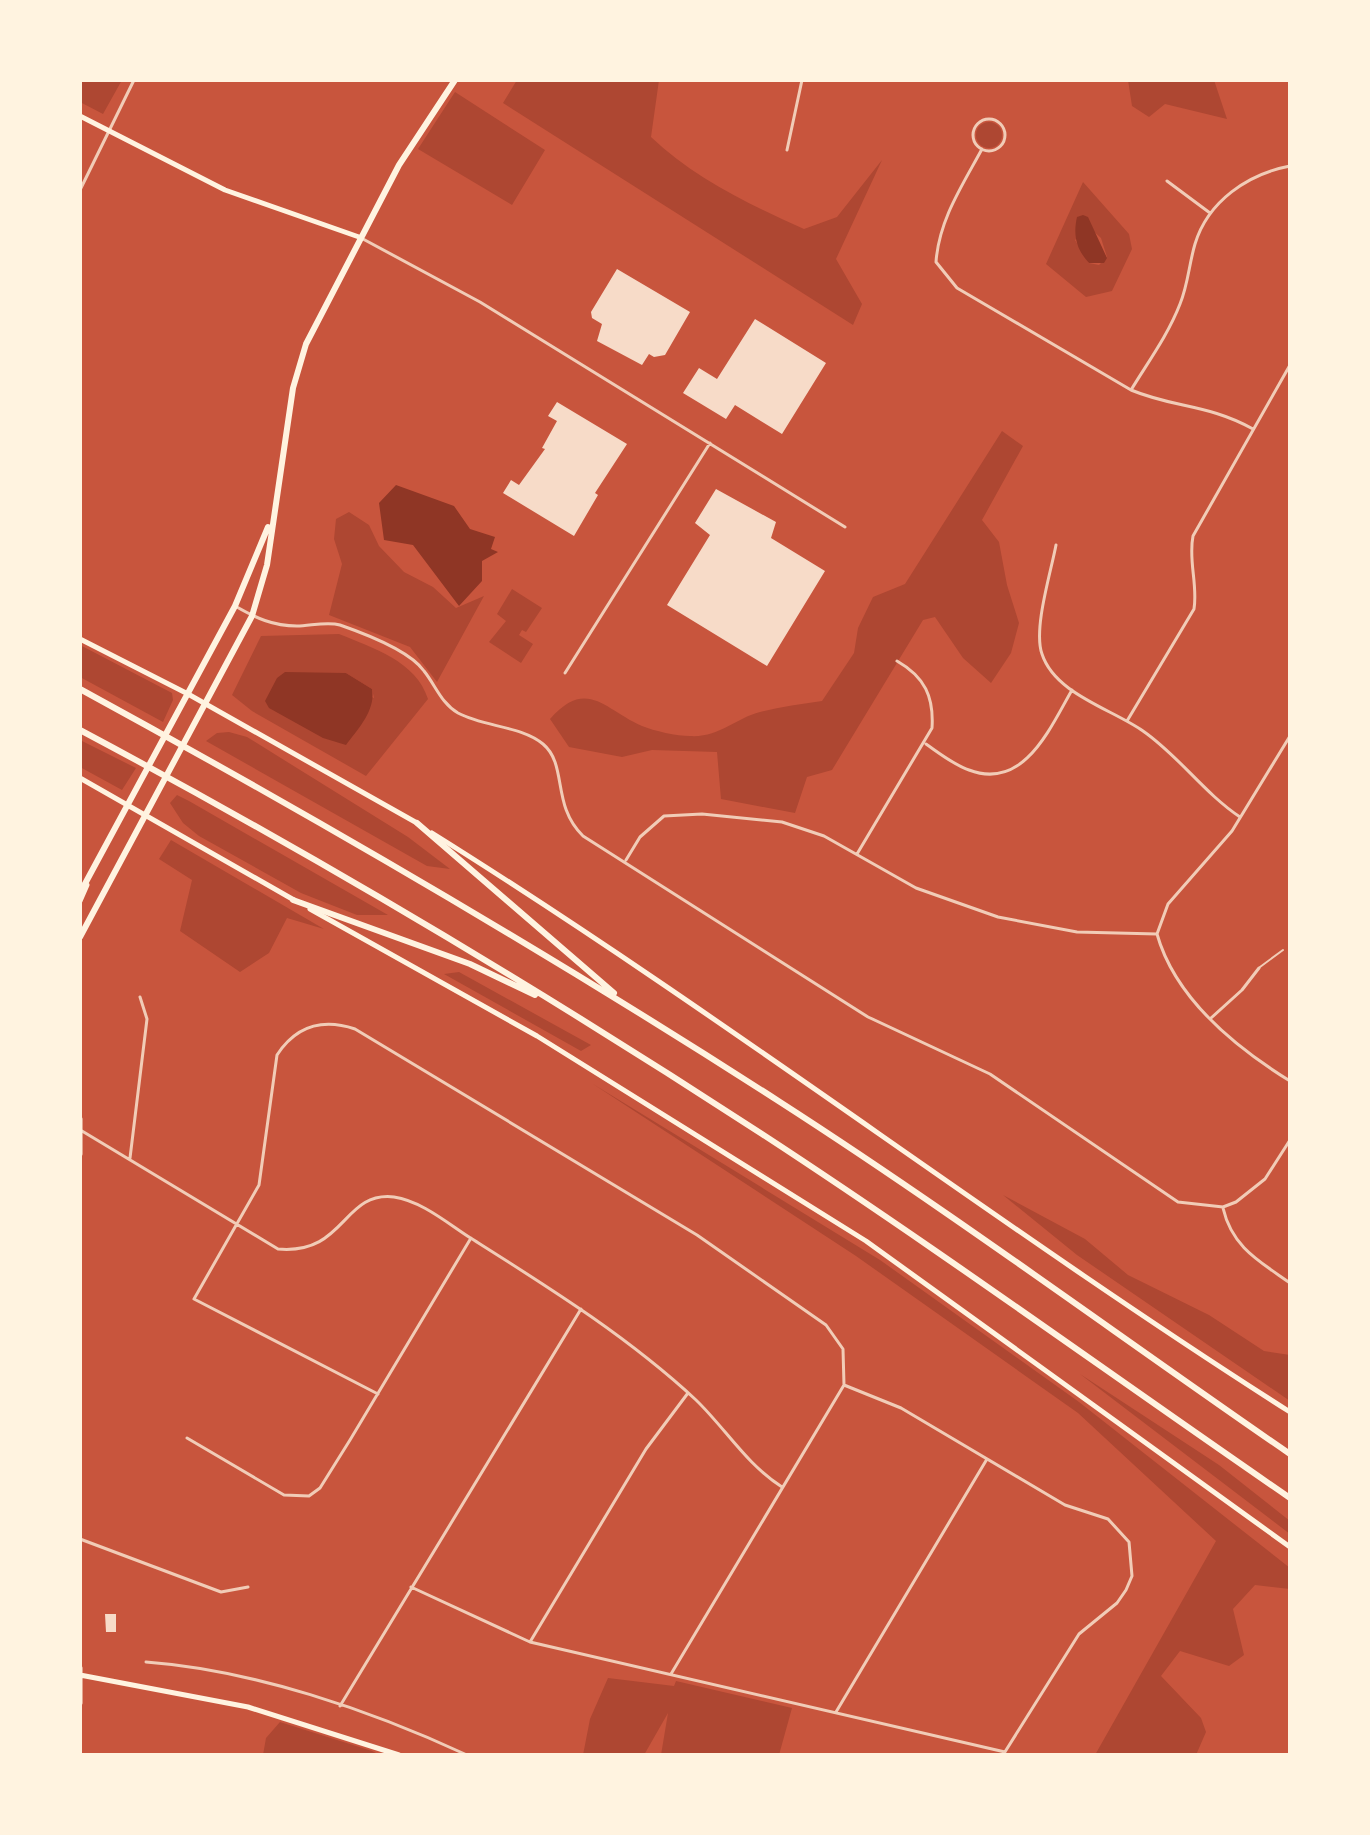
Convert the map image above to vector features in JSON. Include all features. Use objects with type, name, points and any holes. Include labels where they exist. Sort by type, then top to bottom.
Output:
[{"type":"main road","points":[[80,937],[207,706],[252,616],[267,565],[293,388],[302,358],[323,307],[359,237],[418,131],[452,81]]},
{"type":"main road","points":[[80,116],[225,190],[359,237]]},
{"type":"main road","points":[[80,893],[235,606],[272,520]]},
{"type":"main road","points":[[80,639],[188,694],[417,823],[524,891],[980,1206],[1290,1412]]},
{"type":"main road","points":[[80,689],[402,869],[622,1002],[868,1160],[1290,1454]]},
{"type":"main road","points":[[80,730],[549,999],[847,1191],[1290,1498]]},
{"type":"main road","points":[[80,778],[537,1036],[866,1241],[1290,1547]]},
{"type":"main road","points":[[417,823],[591,970],[622,1002]]},
{"type":"main road","points":[[80,901],[101,855]]},
{"type":"main road","points":[[293,900],[470,964],[515,988],[549,999]]},
{"type":"main road","points":[[80,946],[88,923]]},
{"type":"main road","points":[[80,1119],[80,1154]]},
{"type":"main road","points":[[80,1668],[80,1703]]},
{"type":"main road","points":[[80,1676],[248,1707],[375,1744],[399,1755]]},
{"type":"street","points":[[80,190],[134,80]]},
{"type":"street","points":[[787,150],[802,80]]},
{"type":"street","points":[[981,121],[996,121],[1004,134],[1002,144],[993,150],[982,149],[975,142],[974,128],[981,121]]},
{"type":"street","points":[[982,149],[940,228],[936,262],[957,288],[1131,390],[1149,398],[1213,410],[1253,429]]},
{"type":"street","points":[[1131,390],[1174,318],[1186,289],[1195,244],[1210,213],[1245,182],[1267,170],[1290,166]]},
{"type":"street","points":[[1167,181],[1210,213]]},
{"type":"street","points":[[359,237],[480,302],[845,527]]},
{"type":"street","points":[[1127,721],[1194,609],[1193,536],[1290,365]]},
{"type":"street","points":[[565,673],[710,443]]},
{"type":"street","points":[[1056,545],[1040,634],[1041,653],[1047,666],[1072,690],[1127,721],[1158,743],[1208,792],[1240,817]]},
{"type":"street","points":[[235,606],[263,622],[295,626],[337,624],[400,651],[423,669],[439,696],[450,706],[484,723],[542,743],[556,763],[563,807],[570,824],[583,836],[868,1017],[990,1074],[1178,1202],[1223,1207],[1252,1193],[1290,1140]]},
{"type":"street","points":[[857,854],[926,744],[932,728],[931,699],[919,677],[897,661]]},
{"type":"street","points":[[926,744],[969,771],[1005,772],[1022,764],[1036,751],[1072,690]]},
{"type":"street","points":[[1290,736],[1240,817],[1168,904],[1157,934],[1173,973],[1211,1018],[1248,1056],[1290,1081]]},
{"type":"street","points":[[625,862],[651,825],[664,816],[681,813],[782,822],[824,836],[916,888],[998,917],[1077,932],[1157,934]]},
{"type":"street","points":[[1211,1018],[1242,990],[1259,968]]},
{"type":"street","points":[[130,1158],[147,1019],[140,997]]},
{"type":"street","points":[[378,1394],[194,1299],[259,1185],[277,1055],[301,1029],[338,1023],[355,1029],[697,1235],[826,1325],[843,1349],[844,1385],[671,1674]]},
{"type":"street","points":[[82,1131],[278,1249],[295,1250],[327,1240],[361,1204],[375,1198],[407,1200],[534,1275],[581,1309],[688,1393],[754,1467],[782,1487]]},
{"type":"street","points":[[1223,1207],[1232,1237],[1243,1250],[1290,1283]]},
{"type":"street","points":[[187,1438],[284,1495],[309,1496],[320,1488],[471,1238]]},
{"type":"street","points":[[340,1706],[581,1309]]},
{"type":"street","points":[[411,1587],[530,1642],[1004,1754],[1079,1634],[1117,1603],[1126,1590],[1133,1559],[1129,1542],[1108,1519],[1065,1505],[901,1408],[844,1385]]},
{"type":"street","points":[[530,1642],[611,1505],[688,1393]]},
{"type":"street","points":[[836,1712],[987,1459]]},
{"type":"street","points":[[80,1539],[221,1592],[248,1587]]},
{"type":"street","points":[[146,1662],[246,1679],[386,1719],[467,1755]]},
{"type":"lane","points":[[1259,968],[1283,950]]},
{"type":"shaded area","points":[[80,80],[122,80],[103,114],[80,102]]},
{"type":"shaded area","points":[[517,80],[659,80],[651,137],[704,178],[804,229],[837,217],[882,160],[836,259],[862,304],[853,325],[503,103]]},
{"type":"shaded area","points":[[1128,80],[1214,80],[1227,119],[1165,104],[1149,117],[1132,106]]},
{"type":"shaded area","points":[[455,92],[545,150],[512,205],[418,149]]},
{"type":"shaded area","points":[[989,122],[998,126],[1002,135],[998,144],[989,148],[980,144],[976,135],[980,126]]},
{"type":"shaded area","points":[[1083,182],[1129,234],[1132,249],[1112,291],[1086,297],[1046,264]],"holes":[[[1091,229],[1101,238],[1107,257],[1099,265],[1089,263],[1075,240]]]},
{"type":"shaded area","points":[[1077,217],[1088,217],[1107,258],[1104,263],[1089,263],[1078,247]]},
{"type":"shaded area","points":[[1002,431],[1023,446],[982,520],[999,542],[1007,585],[1019,623],[1011,653],[991,683],[963,658],[935,617],[923,620],[832,770],[807,777],[795,813],[721,799],[717,752],[652,750],[622,757],[569,747],[550,719],[575,700],[596,701],[642,726],[690,736],[718,731],[760,712],[822,701],[854,653],[858,628],[873,597],[905,584]]},
{"type":"shaded area","points":[[396,485],[454,506],[470,529],[495,537],[491,549],[498,552],[482,561],[482,581],[459,606],[413,545],[384,540],[379,503]]},
{"type":"shaded area","points":[[349,512],[369,525],[379,546],[404,572],[433,587],[456,608],[484,596],[437,682],[410,647],[329,615],[342,564],[334,539],[336,519]]},
{"type":"shaded area","points":[[512,589],[542,608],[526,632],[522,630],[519,635],[533,644],[521,663],[489,642],[506,621],[497,614]]},
{"type":"shaded area","points":[[339,634],[404,665],[422,686],[428,699],[366,776],[252,711],[232,695],[261,636]],"holes":[[[346,673],[372,689],[374,698],[324,674]]]},
{"type":"shaded area","points":[[80,645],[172,693],[173,700],[163,722],[80,677]]},
{"type":"shaded area","points":[[285,672],[346,673],[372,689],[369,712],[346,745],[323,738],[269,708],[265,701],[277,678]]},
{"type":"shaded area","points":[[229,732],[247,737],[408,837],[450,869],[427,866],[206,741],[217,733]]},
{"type":"shaded area","points":[[80,740],[136,768],[122,790],[80,767]]},
{"type":"shaded area","points":[[177,795],[388,915],[357,915],[301,893],[199,836],[183,823],[170,803]]},
{"type":"shaded area","points":[[171,840],[324,929],[287,918],[269,953],[240,972],[180,931],[192,880],[159,859]]},
{"type":"shaded area","points":[[459,972],[591,1045],[581,1051],[444,974]]},
{"type":"shaded area","points":[[593,1084],[880,1260],[1079,1402],[1290,1568],[1290,1589],[1255,1585],[1233,1609],[1244,1655],[1229,1666],[1180,1651],[1161,1676],[1201,1718],[1206,1732],[1196,1755],[1095,1755],[1216,1541],[1078,1413],[856,1256]]},
{"type":"shaded area","points":[[1003,1195],[1085,1239],[1128,1275],[1209,1315],[1264,1351],[1290,1355],[1290,1401],[1077,1255]]},
{"type":"shaded area","points":[[1080,1374],[1219,1465],[1290,1521],[1290,1534]]},
{"type":"shaded area","points":[[608,1678],[674,1686],[676,1681],[792,1708],[779,1755],[661,1755],[668,1713],[644,1755],[583,1755],[590,1719]]},
{"type":"shaded area","points":[[280,1722],[380,1755],[263,1755],[266,1738]]},
{"type":"building","points":[[617,269],[690,312],[665,355],[654,357],[649,354],[642,365],[597,341],[602,324],[592,318],[591,312]]},
{"type":"building","points":[[755,319],[826,363],[782,434],[735,405],[726,419],[683,393],[699,368],[717,379]]},
{"type":"building","points":[[557,402],[627,444],[595,493],[598,495],[574,536],[503,493],[511,480],[519,485],[545,449],[542,448],[557,421],[548,416]]},
{"type":"building","points":[[716,489],[776,522],[771,538],[825,571],[767,666],[667,605],[710,535],[695,523]]},
{"type":"building","points":[[105,1614],[116,1614],[116,1632],[106,1632]]}]
